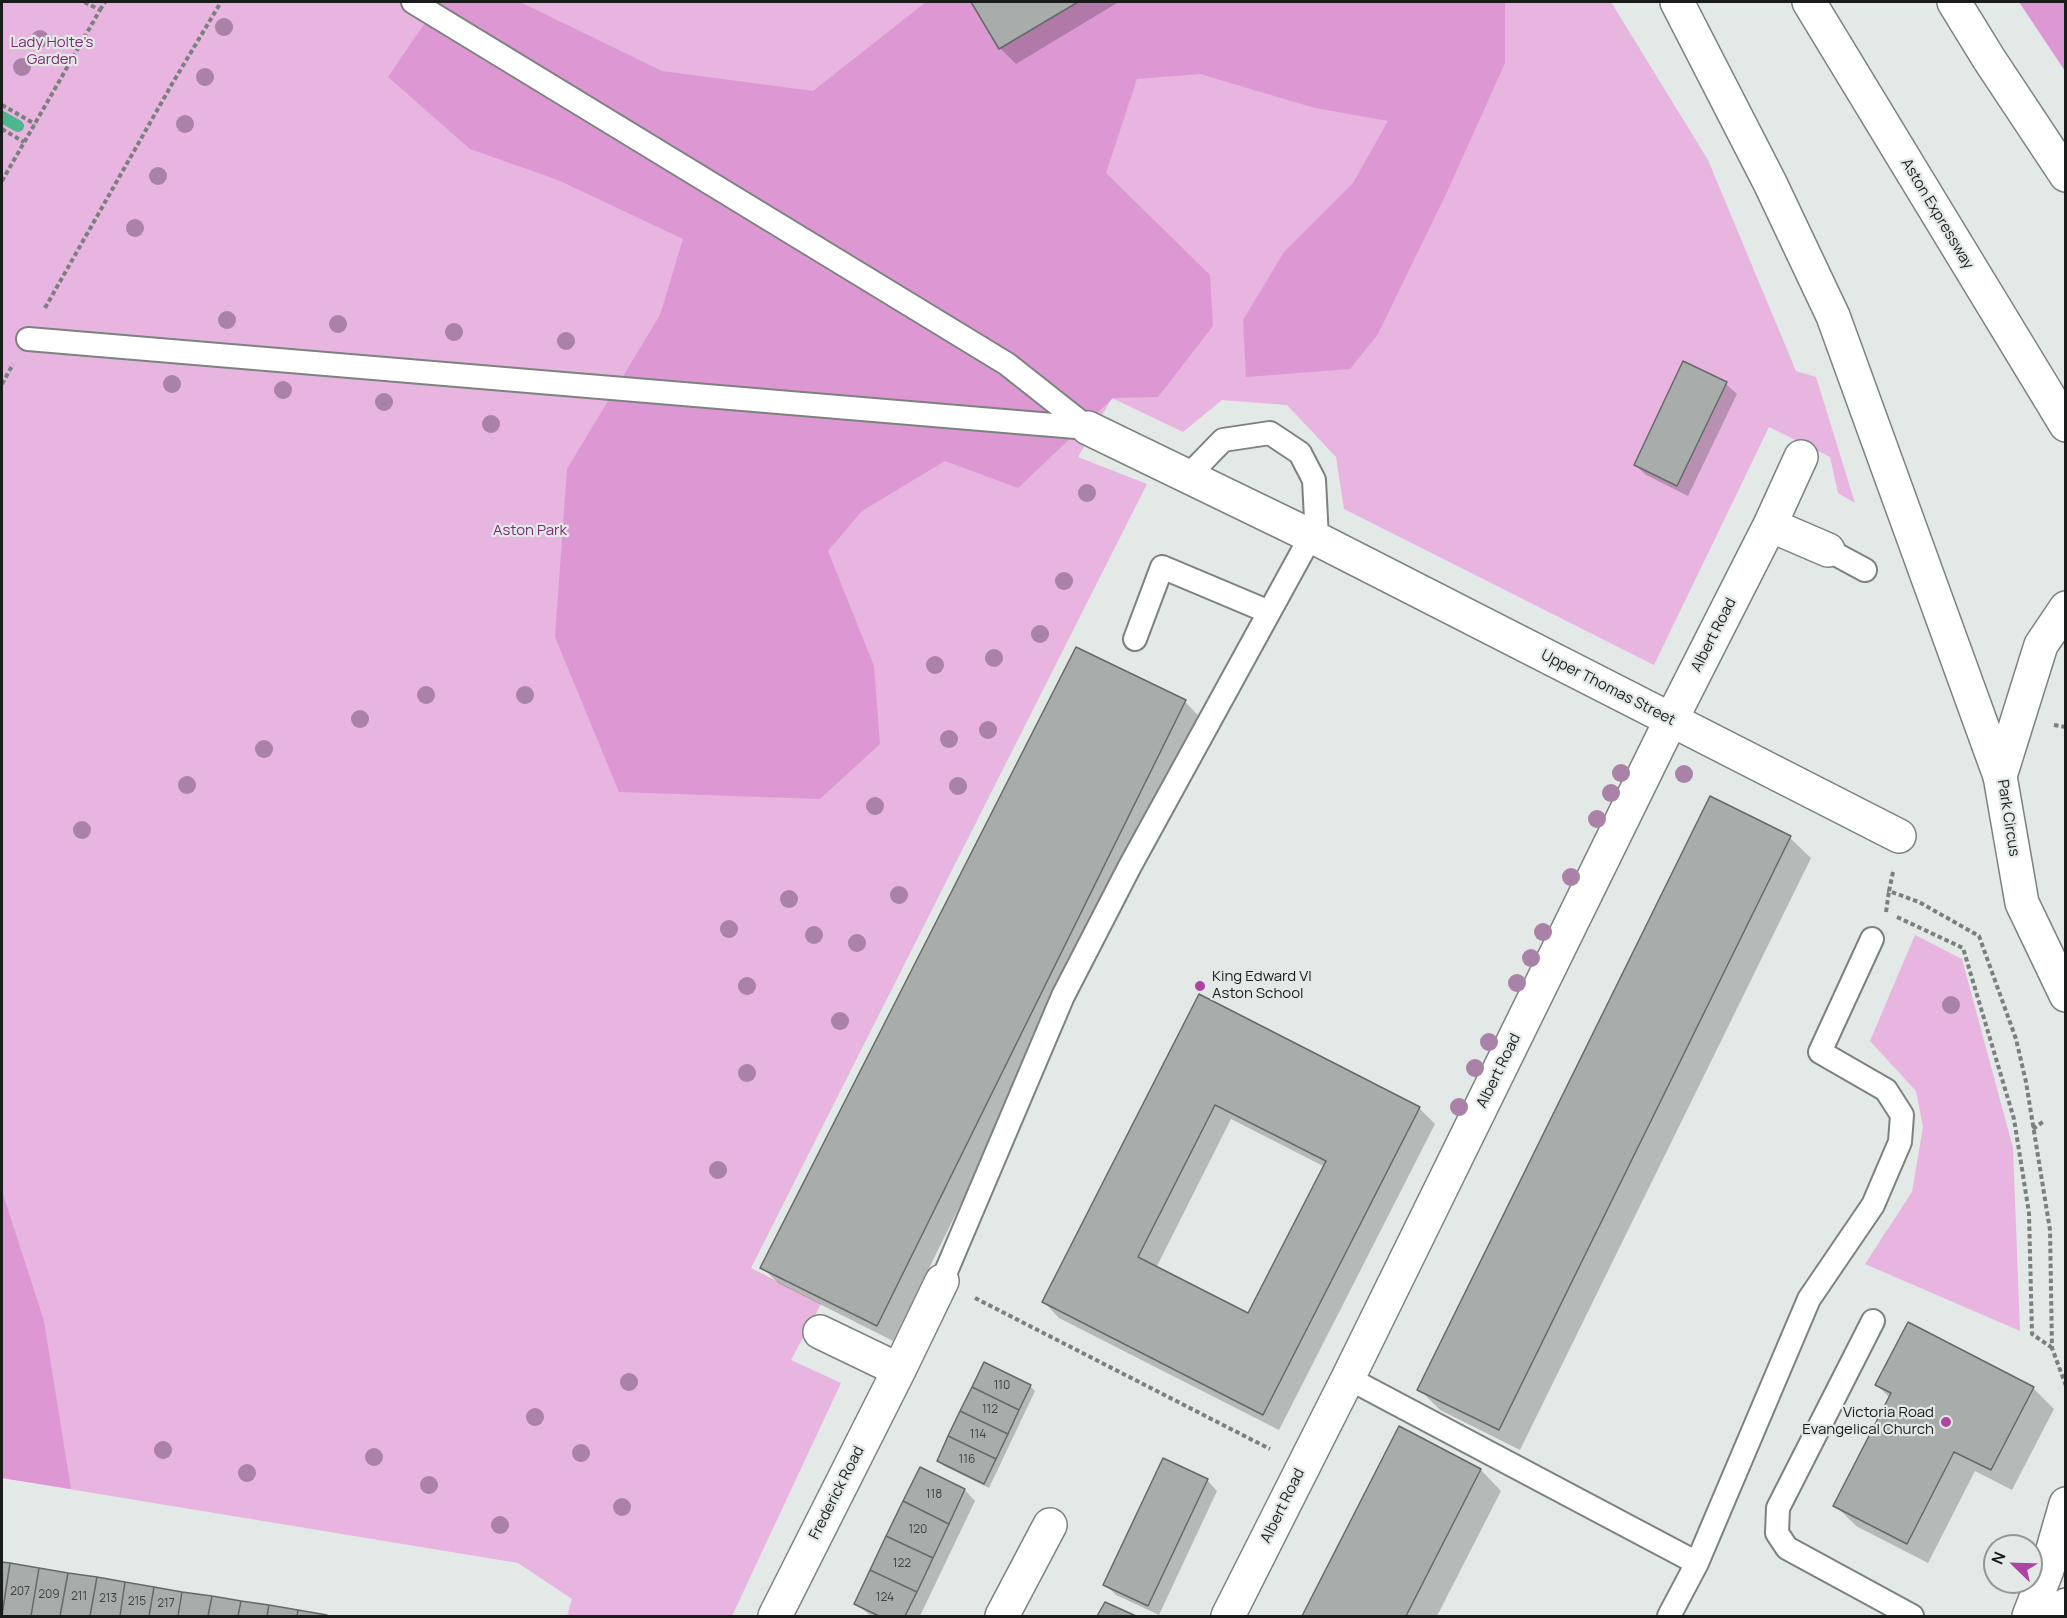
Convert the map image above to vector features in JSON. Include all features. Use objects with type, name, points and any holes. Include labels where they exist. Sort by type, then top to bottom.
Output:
[{"type":"main road","points":[[1677,2],[1770,183],[1833,316],[2000,776]]},
{"type":"main road","name":"Aston Expressway","points":[[1809,2],[2066,425]]},
{"type":"main road","points":[[1954,2],[2066,175]]},
{"type":"main road","name":"Upper Thomas Street","points":[[1088,428],[1314,538],[1899,836]]},
{"type":"main road","name":"Albert Road","points":[[1228,1617],[1671,720],[1770,525],[1801,457]]},
{"type":"main road","points":[[1770,525],[1828,550]]},
{"type":"main road","name":"Park Circus","points":[[2066,608],[2041,645],[2000,776],[2022,903],[2066,995]]},
{"type":"main road","name":"Frederick Road","points":[[775,1617],[900,1370],[942,1281]]},
{"type":"main road","points":[[820,1332],[900,1370]]},
{"type":"main road","points":[[2029,1617],[2047,1570],[2066,1504]]},
{"type":"main road","points":[[1002,1617],[1050,1526]]},
{"type":"main road","points":[[2059,1617],[2066,1605]]},
{"type":"lane","points":[[413,2],[1007,364],[1088,428]]},
{"type":"lane","points":[[28,339],[1088,428]]},
{"type":"lane","points":[[942,1281],[1063,996],[1130,866],[1269,612],[1314,538],[1314,480],[1300,453],[1270,433],[1223,440],[1187,477]]},
{"type":"lane","points":[[1828,550],[1864,570]]},
{"type":"lane","points":[[1134,639],[1162,567],[1269,612]]},
{"type":"lane","points":[[1669,1617],[1697,1563],[1809,1299],[1873,1205],[1900,1142],[1902,1115],[1886,1090],[1820,1052],[1872,939]]},
{"type":"lane","points":[[1873,1321],[1778,1508],[1777,1533],[1787,1548],[1912,1617]]},
{"type":"lane","points":[[1348,1378],[1697,1563]]},
{"type":"path","points":[[84,2],[100,10]]},
{"type":"path","points":[[2,181],[105,2]]},
{"type":"path","points":[[28,339],[221,2]]},
{"type":"path","points":[[2,105],[35,124]]},
{"type":"path","points":[[2,129],[24,142]]},
{"type":"path","points":[[2054,725],[2066,728]]},
{"type":"path","points":[[1918,902],[1979,936],[2016,1039],[2026,1082],[2050,1230],[2052,1348],[2066,1386]]},
{"type":"path","points":[[1886,912],[1963,948],[2014,1119],[2029,1213],[2032,1334],[2052,1348]]},
{"type":"path","points":[[2033,1129],[2044,1121]]},
{"type":"path","points":[[942,1281],[1303,1465]]},
{"type":"green space","name":"Aston Park","points":[[2,2],[1611,2],[1708,160],[1796,371],[1816,377],[1855,503],[1838,493],[1830,457],[1769,427],[1654,665],[1344,509],[1336,457],[1287,405],[1222,400],[1183,432],[1112,398],[1078,457],[1147,484],[751,1268],[821,1304],[791,1360],[841,1383],[732,1616],[567,1616],[572,1599],[518,1563],[2,1478]]},
{"type":"green space","points":[[1915,935],[1962,959],[2013,1148],[2020,1331],[1865,1264],[1912,1192],[1923,1127],[1916,1091],[1870,1041]]},
{"type":"shaded area","points":[[439,2],[520,2],[662,71],[813,91],[926,2],[1505,2],[1505,63],[1447,192],[1378,334],[1350,369],[1246,377],[1243,320],[1284,252],[1353,183],[1388,121],[1315,108],[1200,74],[1137,79],[1106,173],[1210,275],[1213,326],[1158,397],[1113,398],[1018,488],[945,461],[862,511],[828,551],[874,666],[880,744],[820,799],[619,792],[555,637],[567,469],[660,315],[683,239],[558,180],[470,149],[388,77]]},
{"type":"shaded area","points":[[2019,2],[2065,2],[2065,71]]},
{"type":"shaded area","points":[[2,1191],[44,1321],[71,1489],[2,1478]]},
{"type":"building","points":[[971,2],[1078,2],[999,49]]},
{"type":"building","points":[[1683,361],[1727,382],[1677,486],[1634,465]]},
{"type":"building","points":[[1076,647],[1186,700],[877,1326],[760,1268]]},
{"type":"building","points":[[1710,796],[1791,836],[1499,1430],[1417,1390]]},
{"type":"building","points":[[1199,994],[1420,1107],[1263,1415],[1042,1302]],"holes":[[[1215,1105],[1326,1161],[1248,1313],[1138,1257]]]},
{"type":"building","name":"Victoria Road Evangelical Church","points":[[1908,1322],[2034,1387],[1991,1470],[1954,1452],[1907,1544],[1833,1506],[1891,1393],[1875,1385]]},
{"type":"building","points":[[984,1362],[1031,1385],[1019,1410],[972,1387]]},
{"type":"building","points":[[972,1387],[1019,1410],[1008,1434],[960,1411]]},
{"type":"building","points":[[960,1411],[1008,1434],[996,1459],[948,1436]]},
{"type":"building","points":[[1399,1426],[1481,1469],[1406,1616],[1302,1616]]},
{"type":"building","points":[[948,1436],[996,1459],[984,1484],[937,1461]]},
{"type":"building","points":[[1163,1458],[1208,1479],[1148,1606],[1103,1585]]},
{"type":"building","points":[[920,1467],[965,1489],[949,1524],[903,1501]]},
{"type":"building","points":[[903,1501],[949,1524],[933,1558],[886,1536]]},
{"type":"building","points":[[886,1536],[933,1558],[917,1592],[870,1570]]},
{"type":"building","points":[[2,1562],[10,1563],[2,1615]]},
{"type":"building","points":[[10,1563],[39,1568],[31,1616],[2,1616]]},
{"type":"building","points":[[39,1568],[68,1573],[60,1616],[31,1616]]},
{"type":"building","points":[[870,1570],[917,1592],[905,1616],[879,1616],[854,1604]]},
{"type":"building","points":[[68,1573],[97,1577],[90,1616],[60,1616]]},
{"type":"building","points":[[97,1577],[125,1582],[120,1616],[90,1616]]},
{"type":"building","points":[[125,1582],[154,1587],[149,1616],[120,1616]]},
{"type":"building","points":[[154,1587],[182,1592],[178,1616],[149,1616]]},
{"type":"building","points":[[182,1592],[212,1596],[208,1616],[178,1616]]},
{"type":"building","points":[[212,1596],[241,1601],[238,1616],[208,1616]]},
{"type":"building","points":[[241,1601],[269,1605],[267,1616],[238,1616]]},
{"type":"building","points":[[1105,1602],[1136,1616],[1097,1616]]},
{"type":"building","points":[[269,1605],[298,1610],[297,1616],[267,1616]]},
{"type":"building","points":[[298,1610],[327,1615],[327,1616],[297,1616]]},
{"type":"waterway","points":[[2,117],[18,126]]},
{"type":"place","name":"King Edward VI Aston School","points":[[1200,986]]},
{"type":"place","name":"Victoria Road Evangelical Church","points":[[1946,1422]]},
{"type":"park label","name":"Lady Holte's Garden","points":[[52,52]]}]
